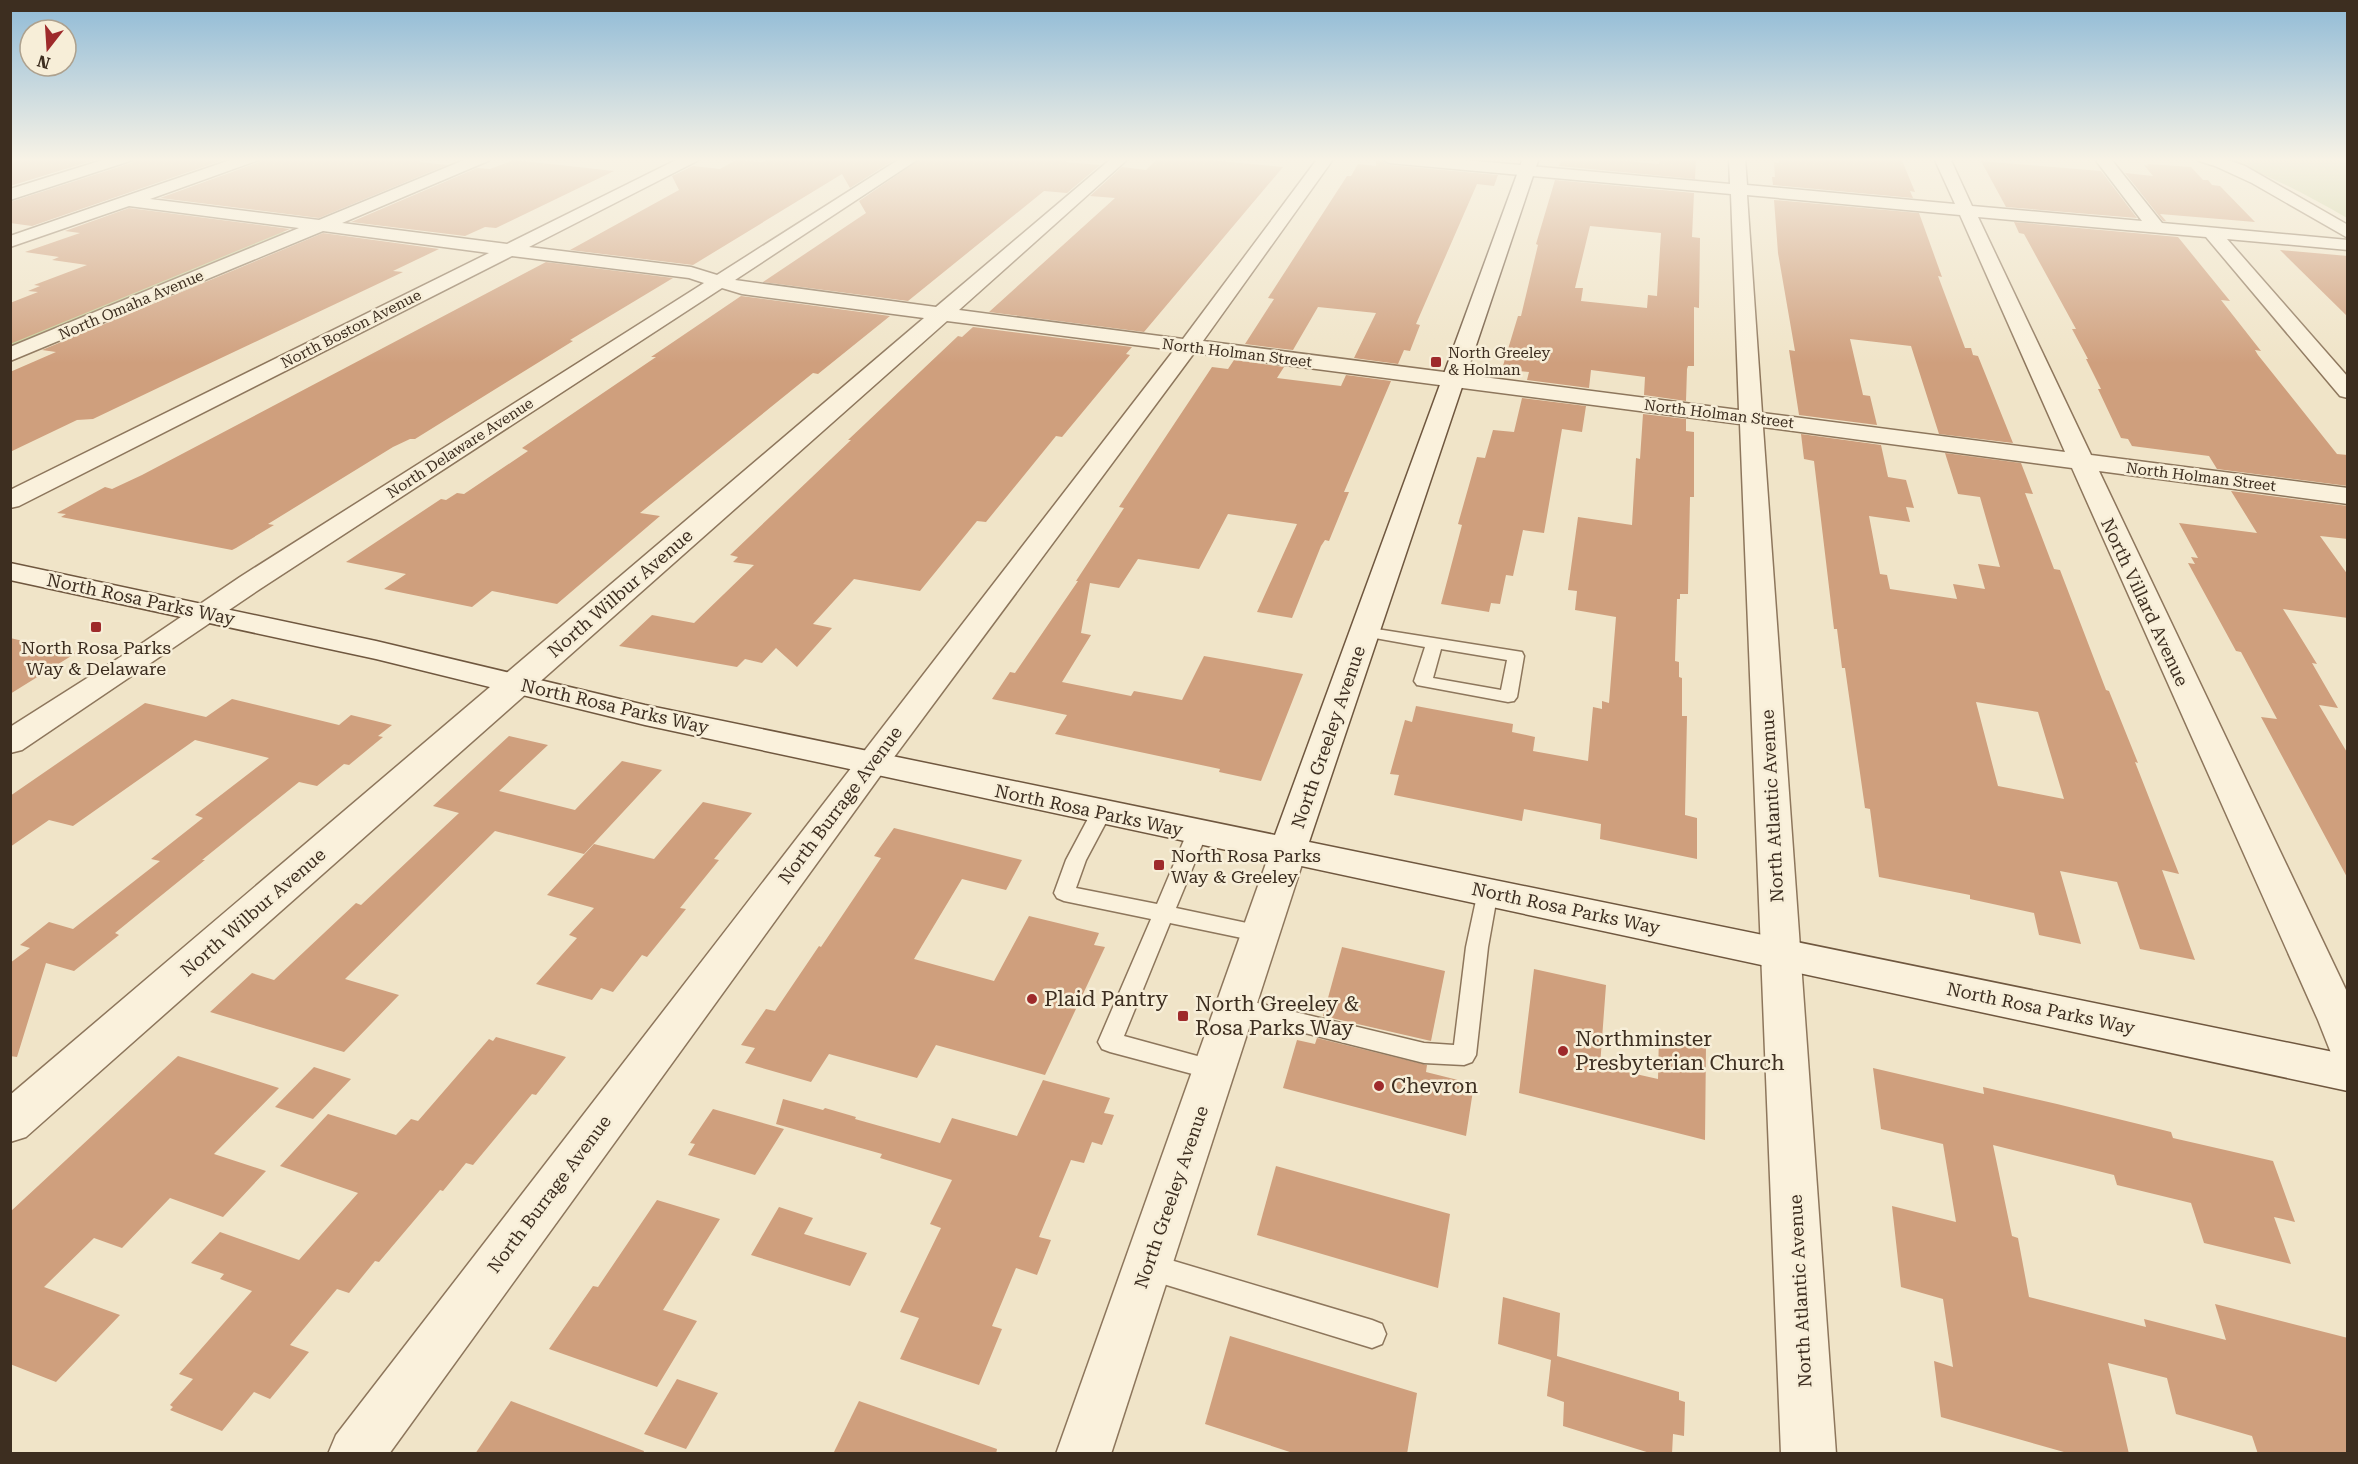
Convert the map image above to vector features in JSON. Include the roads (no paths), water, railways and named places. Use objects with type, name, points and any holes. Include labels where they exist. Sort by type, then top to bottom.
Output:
[{"type":"street","points":[[10,242],[56,226]]},
{"type":"street","name":"North Omaha Avenue","points":[[204,255],[274,226]]},
{"type":"street","name":"North Omaha Avenue","points":[[10,355],[321,226]]},
{"type":"street","name":"North Holman Street","points":[[334,226],[691,273],[741,288],[2348,496]]},
{"type":"street","name":"North Boston Avenue","points":[[10,500],[556,226]]},
{"type":"street","name":"North Delaware Avenue","points":[[10,742],[805,226]]},
{"type":"street","name":"North Wilbur Avenue","points":[[10,1123],[1043,226]]},
{"type":"street","name":"North Burrage Avenue","points":[[355,1454],[1276,226]]},
{"type":"street","name":"North Greeley Avenue","points":[[1083,1454],[1288,852],[1507,226]]},
{"type":"street","name":"North Atlantic Avenue","points":[[1741,226],[1809,1454]]},
{"type":"street","name":"North Villard Avenue","points":[[1972,226],[2339,1020],[2348,1046]]},
{"type":"street","points":[[2148,226],[2348,245]]},
{"type":"street","points":[[2211,232],[2348,391]]},
{"type":"street","name":"North Rosa Parks Way","points":[[10,571],[206,613],[871,764],[1288,852],[1488,891],[2348,1073]]},
{"type":"lane","points":[[1364,632],[1434,643],[1516,656],[1508,697],[1423,681],[1434,643]]},
{"type":"lane","points":[[1101,813],[1076,860],[1064,893],[1261,934]]},
{"type":"lane","points":[[1197,833],[1110,1042],[1215,1070]]},
{"type":"lane","points":[[1236,1007],[1424,1053],[1464,1055],[1477,947],[1488,891]]},
{"type":"lane","points":[[1147,1266],[1372,1334]]},
{"type":"place","name":"North Greeley & Holman","points":[[1436,362]]},
{"type":"place","name":"North Rosa Parks Way & Delaware","points":[[96,627]]},
{"type":"place","name":"North Rosa Parks Way & Greeley","points":[[1159,865]]},
{"type":"place","name":"Plaid Pantry","points":[[1032,999]]},
{"type":"place","name":"North Greeley & Rosa Parks Way","points":[[1183,1016]]},
{"type":"place","name":"Northminster Presbyterian Church","points":[[1563,1051]]},
{"type":"place","name":"Chevron","points":[[1379,1086]]}]
